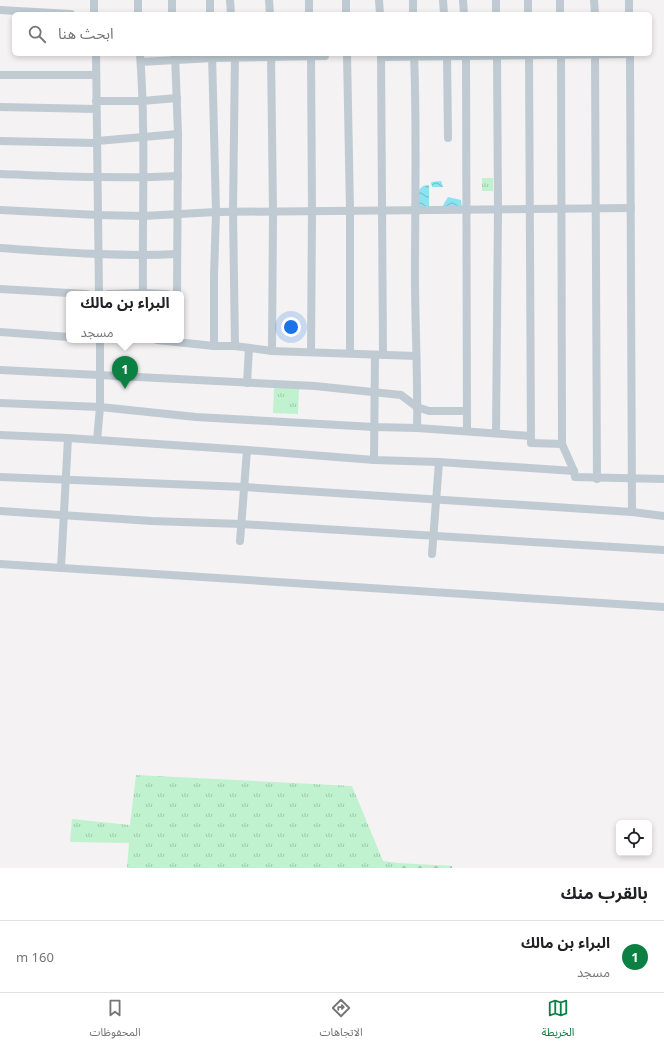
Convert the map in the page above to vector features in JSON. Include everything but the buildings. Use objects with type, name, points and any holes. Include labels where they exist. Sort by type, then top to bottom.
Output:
[{"type":"street","points":[[94,0],[94,12]]},
{"type":"street","points":[[138,0],[138,12]]},
{"type":"street","points":[[172,0],[172,12]]},
{"type":"street","points":[[210,0],[210,12]]},
{"type":"street","points":[[230,0],[231,12]]},
{"type":"street","points":[[269,0],[270,12]]},
{"type":"street","points":[[309,0],[309,12]]},
{"type":"street","points":[[346,0],[346,12]]},
{"type":"street","points":[[380,0],[380,12]]},
{"type":"street","points":[[413,0],[413,12]]},
{"type":"street","points":[[443,0],[444,12]]},
{"type":"street","points":[[463,0],[464,12]]},
{"type":"street","points":[[496,0],[496,12]]},
{"type":"street","points":[[528,0],[528,12]]},
{"type":"street","points":[[560,0],[560,12]]},
{"type":"street","points":[[594,0],[595,12]]},
{"type":"street","points":[[629,0],[630,12]]},
{"type":"street","points":[[0,10],[35,12]]},
{"type":"street","points":[[96,56],[99,291]]},
{"type":"street","points":[[212,56],[216,212],[214,346]]},
{"type":"street","points":[[235,56],[233,212],[235,346]]},
{"type":"street","points":[[143,291],[144,178],[141,58],[271,56],[273,212],[272,350]]},
{"type":"street","points":[[311,56],[311,352]]},
{"type":"street","points":[[347,56],[350,211],[350,353]]},
{"type":"street","points":[[383,355],[381,56],[414,56],[416,356],[418,372],[417,428]]},
{"type":"street","points":[[447,56],[448,138]]},
{"type":"street","points":[[466,56],[467,431]]},
{"type":"street","points":[[496,433],[498,210],[497,56]]},
{"type":"street","points":[[529,56],[531,443],[562,444]]},
{"type":"street","points":[[561,56],[562,444],[574,471],[575,477],[597,479],[664,479]]},
{"type":"street","points":[[595,56],[597,479]]},
{"type":"street","points":[[630,56],[632,512]]},
{"type":"street","points":[[175,57],[178,134],[177,291]]},
{"type":"street","points":[[0,75],[96,74]]},
{"type":"street","points":[[0,107],[96,105],[177,98]]},
{"type":"street","points":[[0,141],[96,142],[178,134]]},
{"type":"street","points":[[0,174],[144,178],[178,176]]},
{"type":"street","points":[[0,210],[98,216],[143,216],[216,212],[630,208]]},
{"type":"street","points":[[0,248],[98,255],[143,256],[177,254]]},
{"type":"street","points":[[0,289],[66,293]]},
{"type":"street","points":[[0,332],[66,337]]},
{"type":"street","points":[[184,342],[214,346],[235,346],[272,350],[416,356]]},
{"type":"street","points":[[97,440],[100,407],[100,343]]},
{"type":"street","points":[[247,383],[249,348]]},
{"type":"street","points":[[374,460],[375,355]]},
{"type":"street","points":[[0,370],[315,386],[401,395],[417,407],[429,411],[466,411]]},
{"type":"street","points":[[0,403],[100,407],[196,417],[417,428],[531,436]]},
{"type":"street","points":[[0,435],[68,438],[374,460],[439,462],[574,471]]},
{"type":"street","points":[[61,568],[68,438]]},
{"type":"street","points":[[240,541],[247,450]]},
{"type":"street","points":[[432,554],[439,462]]},
{"type":"street","points":[[0,477],[244,487],[632,512],[664,516]]},
{"type":"street","points":[[0,511],[664,550]]},
{"type":"street","points":[[0,564],[664,607]]},
{"type":"green space","points":[[482,178],[493,178],[493,191],[482,191]]},
{"type":"green space","points":[[274,387],[299,388],[298,414],[273,413]]},
{"type":"green space","points":[[136,775],[352,786],[383,861],[398,863],[399,868],[127,868],[129,843],[70,842],[72,819],[130,825]]},
{"type":"green space","points":[[398,863],[452,866],[452,868],[399,868]]},
{"type":"water","points":[[441,181],[443,187],[432,187],[431,182]]},
{"type":"water","points":[[429,185],[429,208],[418,208],[418,191],[423,186]]},
{"type":"water","points":[[448,197],[461,200],[462,208],[442,207]]},
{"type":"place","name":"البراء بن مالك","points":[[125,389]]}]
